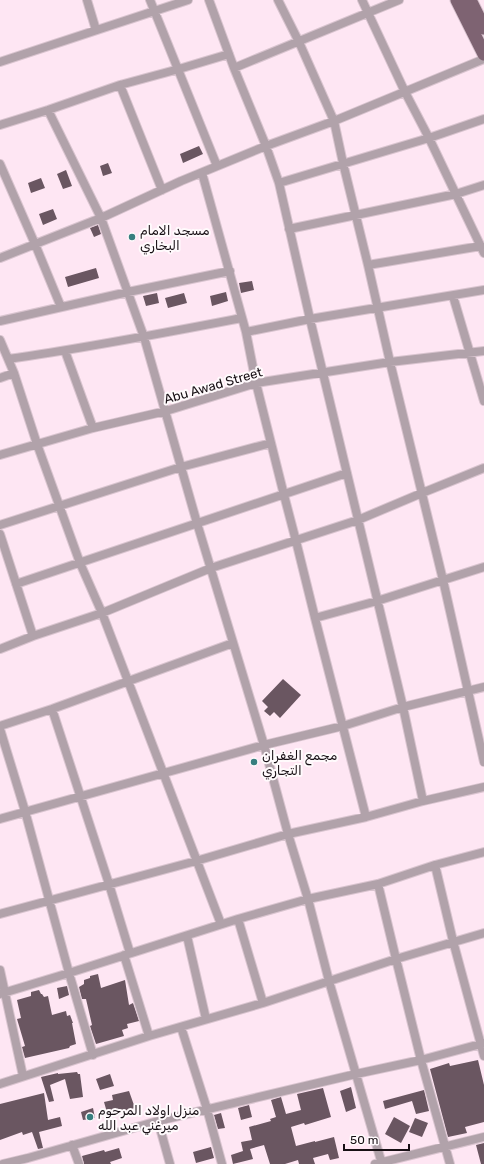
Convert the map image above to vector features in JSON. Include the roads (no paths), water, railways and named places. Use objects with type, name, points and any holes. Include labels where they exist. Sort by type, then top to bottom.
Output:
[{"type":"main road","points":[[457,0],[484,54]]},
{"type":"main road","points":[[470,0],[484,27]]},
{"type":"street","points":[[87,0],[96,30]]},
{"type":"street","points":[[150,0],[179,69],[216,166]]},
{"type":"street","points":[[0,62],[188,0]]},
{"type":"street","points":[[208,0],[266,146],[278,184],[403,707],[423,801]]},
{"type":"street","points":[[278,0],[299,42],[334,121],[377,308],[443,580],[484,762]]},
{"type":"street","points":[[362,0],[482,249],[368,265]]},
{"type":"street","points":[[234,68],[399,0]]},
{"type":"street","points":[[0,125],[120,85],[229,54]]},
{"type":"street","points":[[0,258],[101,218],[216,166],[334,121],[484,59]]},
{"type":"street","points":[[120,85],[162,190]]},
{"type":"street","points":[[48,110],[101,218],[144,337],[197,523],[264,745],[288,834],[308,899],[379,1164],[484,1137]]},
{"type":"street","points":[[278,184],[429,138],[484,119]]},
{"type":"street","points":[[0,164],[36,244],[61,307]]},
{"type":"street","points":[[202,173],[246,332],[256,383],[366,817]]},
{"type":"street","points":[[289,229],[456,194],[484,185]]},
{"type":"street","points":[[0,321],[230,271]]},
{"type":"street","points":[[246,332],[310,319],[484,290]]},
{"type":"street","points":[[453,296],[484,401]]},
{"type":"street","points":[[8,359],[65,351],[242,318]]},
{"type":"street","points":[[0,340],[14,373],[37,444],[80,563],[102,613],[221,924]]},
{"type":"street","points":[[65,351],[93,428]]},
{"type":"street","name":"Abu Awad Street","points":[[0,455],[93,428],[166,411],[256,383],[390,362],[484,351]]},
{"type":"street","points":[[0,378],[14,373]]},
{"type":"street","points":[[0,525],[182,467],[271,443]]},
{"type":"street","points":[[0,649],[33,636],[102,613],[211,568],[358,520],[484,468]]},
{"type":"street","points":[[16,584],[347,473]]},
{"type":"street","points":[[0,534],[33,636]]},
{"type":"street","points":[[315,618],[377,601],[484,567]]},
{"type":"street","points":[[0,726],[52,709],[233,643]]},
{"type":"street","points":[[0,819],[264,745],[342,726],[403,707],[484,687]]},
{"type":"street","points":[[52,709],[109,884],[149,1036]]},
{"type":"street","points":[[0,729],[25,811],[93,1055]]},
{"type":"street","points":[[0,914],[196,861],[288,834],[366,817],[423,801],[484,787]]},
{"type":"street","points":[[2,993],[238,919],[308,899],[378,884],[435,865],[484,852]]},
{"type":"street","points":[[435,865],[453,941],[482,1043],[484,1056]]},
{"type":"street","points":[[378,884],[421,1060],[450,1164]]},
{"type":"street","points":[[238,919],[263,1003]]},
{"type":"street","points":[[0,1084],[149,1036],[263,1003],[396,959],[484,932]]},
{"type":"street","points":[[187,936],[206,1019]]},
{"type":"street","points":[[0,970],[2,993],[24,1076]]},
{"type":"street","points":[[181,1027],[222,1164]]},
{"type":"street","points":[[3,1164],[29,1161],[72,1146],[158,1121],[421,1060],[482,1043]]},
{"type":"street","points":[[158,1121],[170,1164]]},
{"type":"street","points":[[72,1146],[79,1164]]},
{"type":"place","name":"مسجد الامام البخاري","points":[[132,237]]},
{"type":"place","name":"مجمع الغفران التجاري","points":[[254,762]]},
{"type":"place","name":"منزل اولاد المرحوم ميرغني عبد الله","points":[[90,1117]]}]
